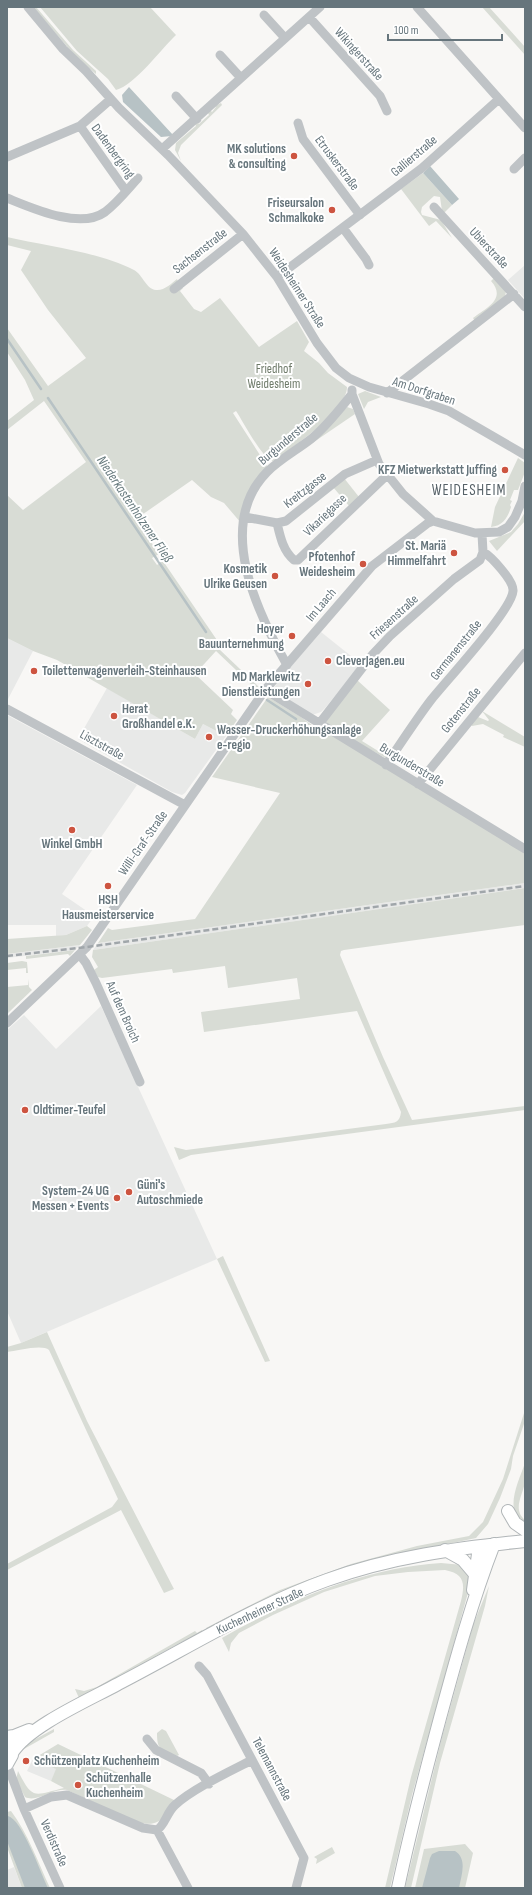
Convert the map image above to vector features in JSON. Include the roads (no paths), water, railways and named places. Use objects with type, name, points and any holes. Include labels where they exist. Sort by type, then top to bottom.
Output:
[{"type":"main road","points":[[508,1511],[515,1523],[525,1530]]},
{"type":"main road","name":"Kuchenheimer Straße","points":[[7,1764],[12,1753],[26,1738],[56,1718],[217,1630],[326,1580],[398,1560],[445,1550],[525,1541]]},
{"type":"main road","points":[[486,1566],[512,1542]]},
{"type":"main road","points":[[398,1888],[415,1812],[472,1608],[494,1544]]},
{"type":"main road","points":[[472,1608],[474,1573],[481,1546]]},
{"type":"main road","points":[[445,1550],[463,1560],[474,1573]]},
{"type":"main road","name":"Kuchenheimer Straße","points":[[7,1738],[56,1718]]},
{"type":"main road","points":[[7,1738],[11,1745],[12,1753]]},
{"type":"street","name":"Weidesheimer Straße","points":[[28,7],[63,49],[86,71],[111,99],[162,148],[243,234],[277,277],[326,357],[336,368],[354,380]]},
{"type":"street","points":[[162,148],[197,119],[320,7]]},
{"type":"street","points":[[417,7],[525,128]]},
{"type":"street","points":[[264,15],[285,38]]},
{"type":"street","name":"Wikingerstraße","points":[[308,17],[380,96],[386,111]]},
{"type":"street","points":[[220,55],[241,78]]},
{"type":"street","points":[[176,96],[197,119]]},
{"type":"street","name":"Dadenbergring","points":[[7,157],[80,126],[111,99]]},
{"type":"street","name":"Gallierstraße","points":[[277,277],[422,168],[499,99]]},
{"type":"street","name":"Etruskerstraße","points":[[298,123],[303,139],[360,215]]},
{"type":"street","name":"Dadenbergring","points":[[80,126],[126,191]]},
{"type":"street","points":[[514,169],[525,158]]},
{"type":"street","name":"Dadenbergring","points":[[7,198],[45,212],[81,219],[101,214],[138,178]]},
{"type":"street","name":"Ubierstraße","points":[[434,207],[525,307]]},
{"type":"street","points":[[343,228],[369,266]]},
{"type":"street","name":"Sachsenstraße","points":[[174,288],[243,234]]},
{"type":"street","points":[[387,393],[396,384],[514,294]]},
{"type":"street","points":[[354,380],[352,394],[377,460],[406,498],[433,521],[469,532],[495,534],[505,529],[515,517],[523,499],[525,486]]},
{"type":"street","name":"Am Dorfgraben","points":[[354,380],[387,393],[449,411],[525,455]]},
{"type":"street","name":"Burgunderstraße","points":[[287,665],[264,622],[251,586],[243,548],[245,517],[251,494],[262,477],[273,466],[320,430],[352,394]]},
{"type":"street","name":"Kreitzgasse","points":[[245,517],[277,523],[286,521],[350,471],[377,460]]},
{"type":"street","name":"Vikariegasse","points":[[277,523],[281,539],[288,554],[294,560],[298,560],[387,475]]},
{"type":"street","name":"Im Laach","points":[[287,665],[372,566],[433,521]]},
{"type":"street","points":[[482,534],[483,552]]},
{"type":"street","name":"Friesenstraße","points":[[319,724],[373,654],[390,636],[454,580],[476,564],[480,560],[483,552]]},
{"type":"street","name":"Germanenstraße","points":[[386,765],[432,700],[497,619],[512,596],[513,590],[511,583],[490,556],[483,552]]},
{"type":"street","name":"Gotenstraße","points":[[418,784],[525,653]]},
{"type":"street","name":"Willi-Graf-Straße","points":[[7,1023],[49,982],[80,955],[265,690],[287,665]]},
{"type":"street","name":"Burgunderstraße","points":[[265,690],[525,849]]},
{"type":"street","name":"Lisztstraße","points":[[7,709],[184,805]]},
{"type":"street","name":"Auf dem Broich","points":[[80,955],[86,963],[96,983],[140,1082]]},
{"type":"street","name":"Telemannstraße","points":[[199,1666],[207,1675],[304,1858],[296,1888]]},
{"type":"street","points":[[147,1739],[156,1750],[201,1773],[209,1784]]},
{"type":"street","points":[[154,1830],[174,1806],[252,1760]]},
{"type":"street","name":"Verdistraße","points":[[7,1764],[24,1809],[60,1888]]},
{"type":"street","name":"Verdistraße","points":[[7,1784],[24,1809]]},
{"type":"street","points":[[24,1809],[51,1797],[67,1795],[154,1830],[188,1888]]},
{"type":"waterway","name":"Niederkastenholzener Fließ","points":[[7,339],[41,389]]},
{"type":"waterway","name":"Niederkastenholzener Fließ","points":[[48,398],[206,632]]},
{"type":"waterway","name":"Niederkastenholzener Fließ","points":[[267,700],[296,719]]},
{"type":"railway","points":[[7,956],[87,947],[525,886]]},
{"type":"place","name":"MK solutions & consulting","points":[[294,156]]},
{"type":"place","name":"Friseursalon Schmalkoke","points":[[332,210]]},
{"type":"place","name":"KFZ Mietwerkstatt Juffing","points":[[505,470]]},
{"type":"place","name":"St. Mariä Himmelfahrt","points":[[454,553]]},
{"type":"place","name":"Pfotenhof Weidesheim","points":[[363,564]]},
{"type":"place","name":"Kosmetik Ulrike Geusen","points":[[275,576]]},
{"type":"place","name":"Hoyer Bauunternehmung","points":[[292,636]]},
{"type":"place","name":"CleverJagen.eu","points":[[328,661]]},
{"type":"place","name":"Toilettenwagenverleih-Steinhausen","points":[[34,671]]},
{"type":"place","name":"MD Marklewitz Dienstleistungen","points":[[308,684]]},
{"type":"place","name":"Herat Großhandel e.K.","points":[[114,716]]},
{"type":"place","name":"Wasser-Druckerhöhungsanlage e-regio","points":[[209,737]]},
{"type":"place","name":"Winkel GmbH","points":[[72,830]]},
{"type":"place","name":"HSH Hausmeisterservice","points":[[108,886]]},
{"type":"place","name":"Oldtimer-Teufel","points":[[25,1110]]},
{"type":"place","name":"Güni's Autoschmiede","points":[[129,1192]]},
{"type":"place","name":"System-24 UG Messen + Events","points":[[117,1198]]},
{"type":"place","name":"Schützenplatz Kuchenheim","points":[[26,1761]]},
{"type":"place","name":"Schützenhalle Kuchenheim","points":[[78,1785]]},
{"type":"district","name":"WEIDESHEIM","points":[[469,490]]},
{"type":"park label","name":"Friedhof Weidesheim","points":[[274,376]]}]
